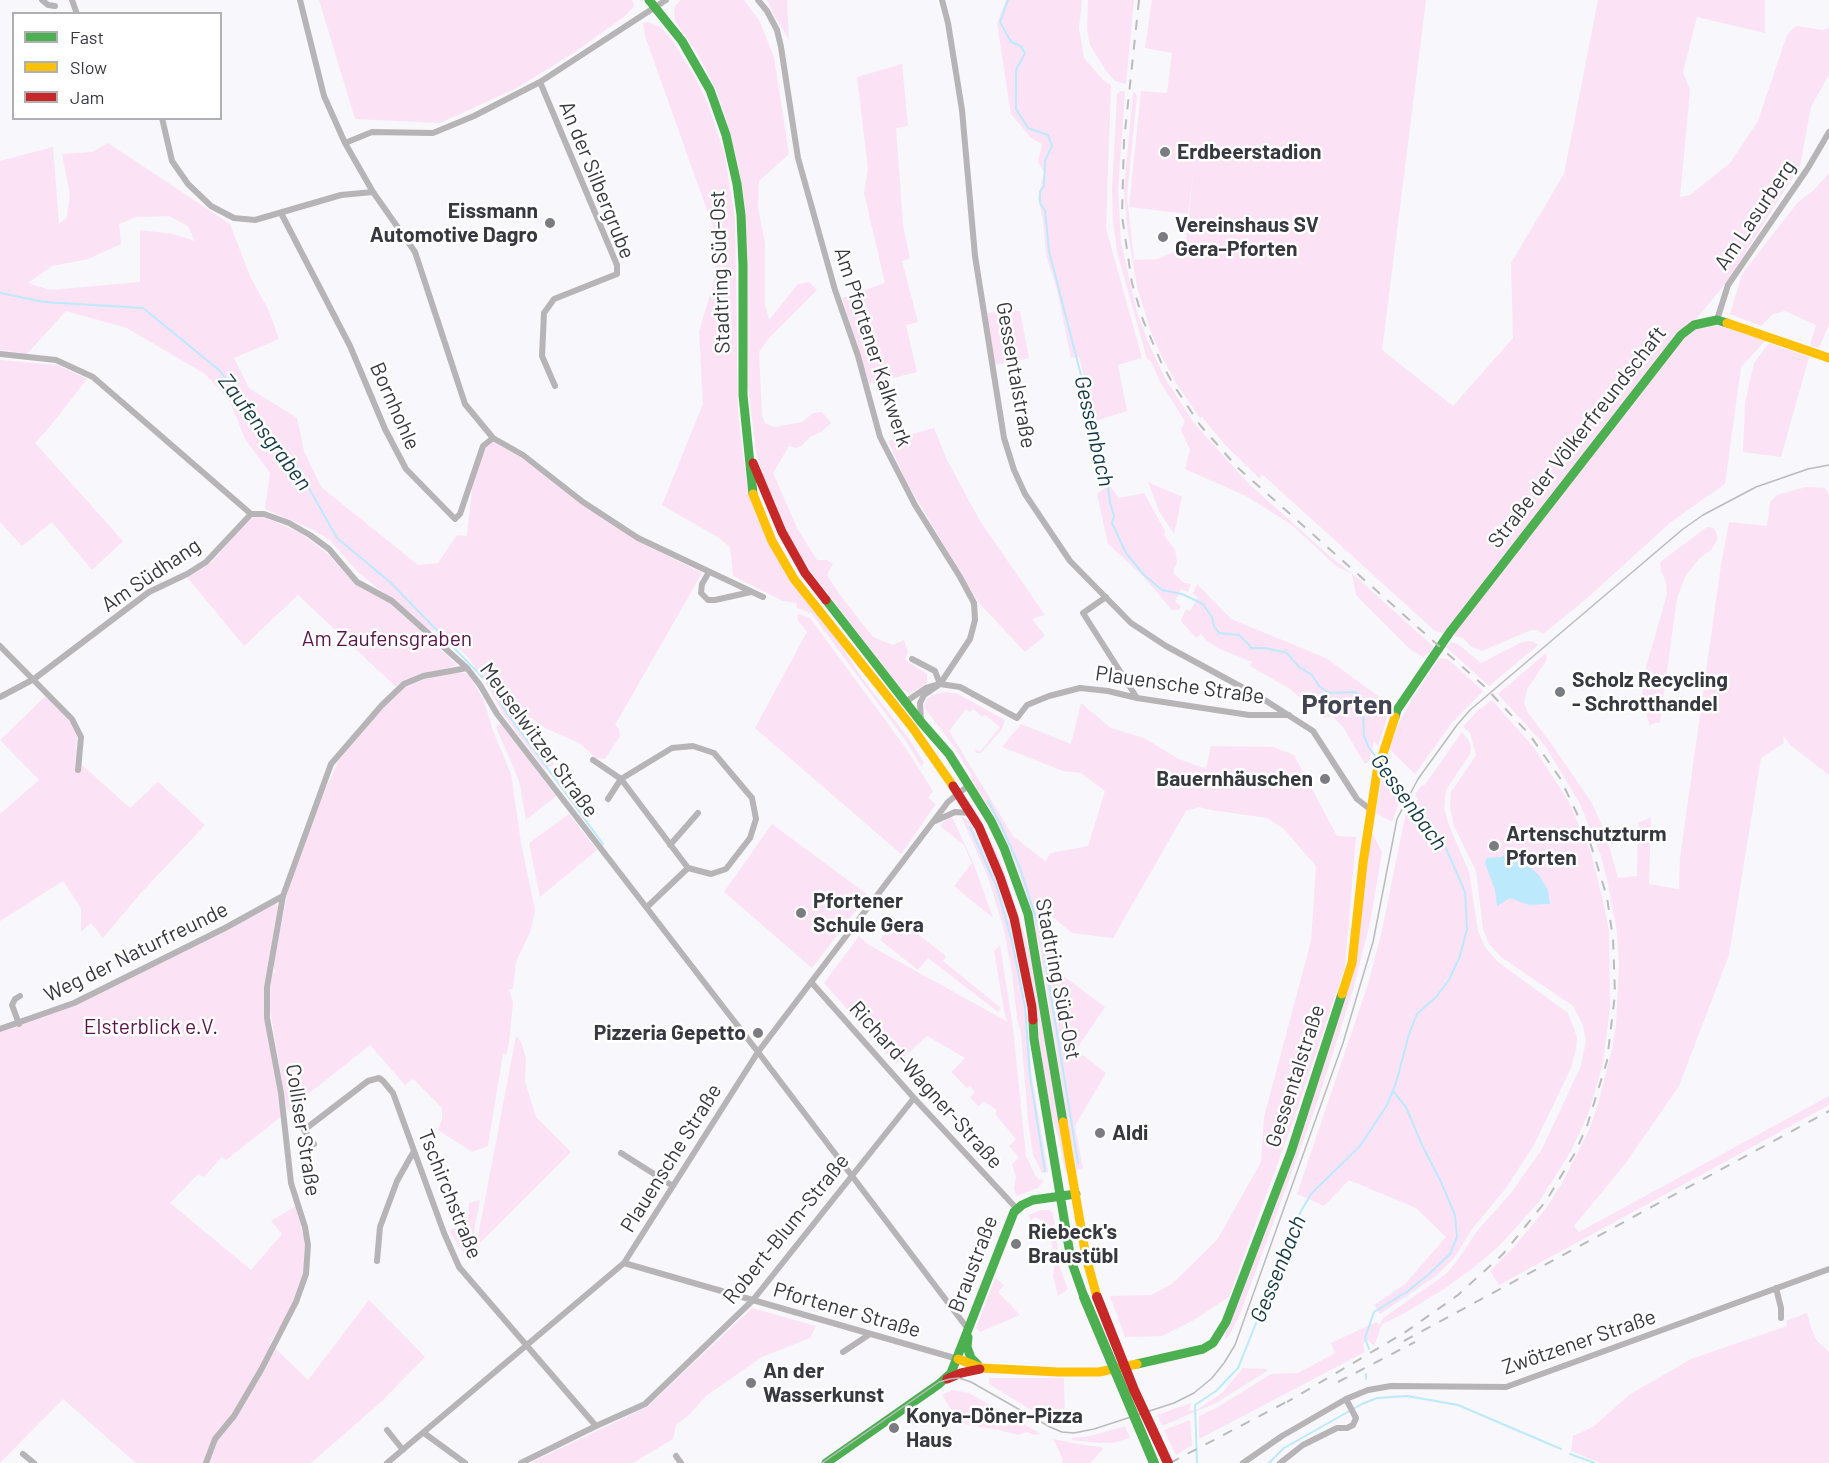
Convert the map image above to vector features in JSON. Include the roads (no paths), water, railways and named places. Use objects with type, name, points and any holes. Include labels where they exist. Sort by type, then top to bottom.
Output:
[{"type":"main road","name":"Stadtring Süd-Ost","points":[[652,3],[682,41],[710,90],[726,135],[737,184],[743,266],[743,395],[753,494],[782,561],[958,793],[971,813],[1000,877],[1014,918],[1032,1007],[1035,1039],[1071,1260],[1084,1297],[1154,1463]]},
{"type":"main road","points":[[1717,320],[1829,358]]},
{"type":"main road","name":"Straße der Völkerfreundschaft","points":[[1450,632],[1681,335],[1695,325],[1717,320]]},
{"type":"main road","name":"Stadtring Süd-Ost","points":[[750,457],[782,532],[805,573],[898,691],[909,699],[921,722],[949,754],[1000,839],[1028,914],[1090,1274],[1134,1390],[1168,1463]]},
{"type":"main road","name":"Gessentalstraße","points":[[982,1368],[1099,1372],[1190,1353],[1213,1343],[1226,1322],[1291,1152],[1352,963],[1363,863],[1377,772],[1383,751],[1397,710],[1450,632]]},
{"type":"main road","name":"Braustraße","points":[[945,1380],[958,1359],[1011,1218],[1017,1209],[1033,1200],[1076,1194]]},
{"type":"main road","points":[[968,1329],[967,1347],[971,1358],[982,1368]]},
{"type":"main road","points":[[958,1359],[982,1368]]},
{"type":"main road","points":[[826,1463],[945,1380],[982,1368]]},
{"type":"street","points":[[42,0],[48,5],[55,6],[53,0]]},
{"type":"street","points":[[300,0],[324,96],[345,143],[373,192],[415,252],[465,404],[493,438],[523,455],[583,502],[638,538],[763,597]]},
{"type":"street","points":[[345,143],[372,132],[433,133],[474,116],[540,82],[652,3],[666,0]]},
{"type":"street","name":"Am Pfortener Kalkwerk","points":[[758,0],[777,30],[798,158],[880,437],[915,505],[974,603],[975,620],[970,639],[939,684]]},
{"type":"street","name":"Gessentalstraße","points":[[942,0],[962,110],[975,256],[1004,438],[1014,470],[1025,494],[1070,561],[1131,623],[1166,646],[1260,697],[1313,731],[1358,799],[1371,810]]},
{"type":"street","name":"An der Silbergrube","points":[[540,82],[617,265],[617,274],[554,298],[544,313],[542,356],[555,386]]},
{"type":"street","points":[[162,120],[172,161],[188,184],[211,207],[234,218],[255,220],[341,195],[373,192]]},
{"type":"street","name":"Am Lasurberg","points":[[1717,320],[1728,285],[1808,168],[1829,132]]},
{"type":"street","name":"Bornhohle","points":[[281,213],[350,346],[385,429],[406,469],[454,519],[460,514],[483,446],[493,438]]},
{"type":"street","name":"Meuselwitzer Straße","points":[[0,354],[56,360],[93,377],[251,514],[264,514],[289,523],[310,535],[329,549],[357,582],[392,601],[467,668],[497,714],[968,1329]]},
{"type":"street","name":"Am Südhang","points":[[0,697],[34,679],[149,592],[187,574],[206,561],[251,514]]},
{"type":"street","points":[[709,572],[702,584],[701,593],[708,600],[751,592]]},
{"type":"street","points":[[1106,597],[1083,613],[1137,698]]},
{"type":"street","points":[[0,645],[72,719],[81,737],[78,771]]},
{"type":"street","points":[[912,659],[934,672],[939,684]]},
{"type":"street","name":"Colliser Straße","points":[[207,1463],[216,1439],[234,1416],[261,1370],[296,1302],[306,1274],[308,1245],[305,1227],[291,1183],[281,1093],[267,1018],[267,987],[283,896],[331,764],[382,705],[404,684],[423,676],[467,668]]},
{"type":"street","points":[[898,711],[909,699],[926,688],[939,684]]},
{"type":"street","points":[[921,722],[920,703],[924,695],[939,684]]},
{"type":"street","name":"Plauensche Straße","points":[[939,684],[960,687],[1017,718],[1027,705],[1049,696],[1080,688],[1249,715],[1289,715]]},
{"type":"street","points":[[593,760],[621,779],[688,868],[711,874],[726,869],[750,838],[756,819],[752,798],[714,753],[693,746],[672,748],[621,779],[608,800]]},
{"type":"street","name":"Plauensche Straße","points":[[387,1463],[624,1263],[758,1052],[932,823],[958,793],[969,785]]},
{"type":"street","points":[[932,823],[955,812],[971,813]]},
{"type":"street","points":[[670,845],[698,813]]},
{"type":"street","points":[[647,907],[688,868]]},
{"type":"street","name":"Weg der Naturfreunde","points":[[0,1029],[74,1003],[225,928],[283,896]]},
{"type":"street","name":"Richard-Wagner-Straße","points":[[811,982],[1017,1209]]},
{"type":"street","points":[[19,1024],[12,1005],[20,996]]},
{"type":"street","name":"Tschirchstraße","points":[[314,1144],[304,1130],[368,1082],[379,1078],[387,1085],[393,1093],[444,1233],[459,1267],[596,1426]]},
{"type":"street","name":"Robert-Blum-Straße","points":[[521,1463],[645,1404],[753,1300],[914,1098]]},
{"type":"street","points":[[377,1260],[380,1227],[397,1181],[414,1151]]},
{"type":"street","points":[[621,1153],[673,1186]]},
{"type":"street","name":"Pfortener Straße","points":[[624,1263],[958,1359]]},
{"type":"street","name":"Zwötzener Straße","points":[[1243,1463],[1282,1436],[1368,1390],[1391,1386],[1506,1387],[1829,1269]]},
{"type":"street","points":[[1776,1288],[1781,1318]]},
{"type":"street","points":[[843,1352],[870,1334]]},
{"type":"street","points":[[1281,1463],[1303,1445],[1337,1428],[1347,1428],[1353,1425],[1356,1421],[1355,1415],[1348,1402]]},
{"type":"street","points":[[387,1430],[403,1450]]},
{"type":"street","points":[[424,1433],[465,1463]]},
{"type":"street","points":[[24,1454],[34,1463]]},
{"type":"street","points":[[676,1456],[681,1463]]},
{"type":"water","points":[[1510,850],[1539,875],[1548,890],[1550,904],[1529,905],[1510,898],[1497,906],[1495,890],[1485,863],[1487,858],[1501,857]]},
{"type":"waterway","name":"Gessenbach","points":[[1008,0],[1000,22],[1011,42],[1021,46],[1025,53],[1016,70],[1016,109],[1028,128],[1048,135],[1052,146],[1045,161],[1044,186],[1040,192],[1040,203],[1045,210],[1049,251],[1091,414],[1098,459],[1104,483],[1108,486],[1114,516],[1112,523],[1126,553],[1144,575],[1162,590],[1182,594],[1203,604],[1219,633],[1239,635],[1252,648],[1265,648],[1287,653],[1299,667],[1312,675],[1319,686],[1329,693],[1355,692],[1359,696],[1359,704],[1363,712],[1364,736],[1369,748],[1377,758]]},
{"type":"waterway","name":"Zaufensgraben","points":[[0,293],[44,302],[143,308],[219,370],[297,467],[337,538],[390,582],[492,687],[504,709],[603,844]]},
{"type":"waterway","name":"Gessenbach","points":[[1197,1463],[1195,1405],[1216,1391],[1238,1368],[1301,1211],[1311,1194],[1360,1146],[1387,1105],[1417,1014],[1436,997],[1449,980],[1460,956],[1467,929],[1465,892],[1442,839],[1383,764]]},
{"type":"waterway","points":[[988,801],[1020,868],[1041,934],[1078,1163]]},
{"type":"waterway","points":[[970,827],[997,888],[1012,941],[1025,1007],[1030,1076],[1045,1171]]},
{"type":"waterway","points":[[1369,1349],[1365,1338],[1374,1312],[1408,1291],[1429,1274],[1450,1254],[1457,1237],[1455,1215],[1441,1182],[1406,1107],[1393,1091]]},
{"type":"waterway","points":[[1366,1374],[1366,1379]]},
{"type":"waterway","points":[[1269,1463],[1284,1448],[1362,1404],[1377,1398],[1407,1396],[1458,1405],[1561,1449]]},
{"type":"waterway","points":[[1570,1454],[1595,1463]]},
{"type":"tram line","points":[[822,1463],[939,1382],[950,1379],[959,1378],[971,1382],[1050,1427],[1062,1432],[1074,1433],[1094,1429],[1174,1403],[1194,1393],[1212,1378],[1235,1345],[1343,1043],[1373,942],[1397,819],[1418,779],[1470,710],[1683,529],[1703,515],[1756,487],[1808,469],[1829,465]]},
{"type":"railway","points":[[1139,0],[1124,141],[1122,216],[1132,283],[1143,320],[1161,362],[1200,425],[1237,467],[1484,686],[1529,734],[1560,778],[1589,839],[1607,897],[1613,939],[1615,994],[1607,1061],[1587,1126],[1575,1153],[1546,1201],[1503,1254],[1458,1295],[1404,1333],[1287,1402]]},
{"type":"railway","points":[[1404,1341],[1829,1111]]},
{"type":"railway","points":[[1338,1382],[1415,1342]]},
{"type":"railway","points":[[1170,1463],[1292,1399]]},
{"type":"place","name":"Erdbeerstadion","points":[[1165,152]]},
{"type":"place","name":"Eissmann Automotive Dagro","points":[[550,223]]},
{"type":"place","name":"Vereinshaus SV Gera-Pforten","points":[[1163,237]]},
{"type":"place","name":"Scholz Recycling - Schrotthandel","points":[[1560,692]]},
{"type":"place","name":"Bauernhäuschen","points":[[1325,779]]},
{"type":"place","name":"Artenschutzturm Pforten","points":[[1494,846]]},
{"type":"place","name":"Pfortener Schule Gera","points":[[801,913]]},
{"type":"place","name":"Pizzeria Gepetto","points":[[758,1033]]},
{"type":"place","name":"Aldi","points":[[1100,1133]]},
{"type":"place","name":"Riebeck's Braustübl","points":[[1016,1244]]},
{"type":"place","name":"An der Wasserkunst","points":[[751,1383]]},
{"type":"place","name":"Konya-Döner-Pizza Haus","points":[[894,1428]]},
{"type":"district","name":"Pforten","points":[[1347,705]]},
{"type":"park label","name":"Am Zaufensgraben","points":[[387,639]]},
{"type":"park label","name":"Elsterblick e.V.","points":[[151,1027]]}]
